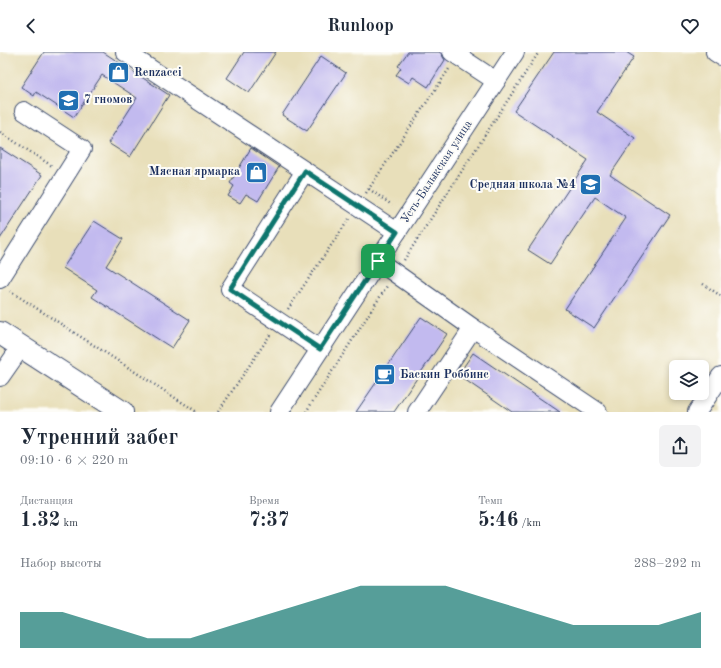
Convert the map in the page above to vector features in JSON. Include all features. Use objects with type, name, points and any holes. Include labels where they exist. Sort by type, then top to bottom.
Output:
[{"type":"main road","points":[[0,333],[122,412]]},
{"type":"street","points":[[124,52],[397,232]]},
{"type":"street","name":"Усть-Балыкская улица","points":[[279,412],[515,52]]},
{"type":"street","points":[[715,52],[721,56]]},
{"type":"street","points":[[454,54],[496,81]]},
{"type":"street","points":[[3,284],[82,149],[24,111]]},
{"type":"street","points":[[305,171],[230,289],[290,326],[320,349]]},
{"type":"street","points":[[378,261],[473,328],[598,412]]},
{"type":"street","points":[[417,412],[473,328]]},
{"type":"street","points":[[0,377],[21,346]]},
{"type":"street","points":[[697,412],[721,376]]},
{"type":"path","points":[[306,412],[539,52]]},
{"type":"path","points":[[218,412],[290,326],[358,205],[454,54]]},
{"type":"path","points":[[0,132],[66,175]]},
{"type":"path","points":[[369,189],[392,205]]},
{"type":"path","points":[[3,284],[197,412]]},
{"type":"path","points":[[703,284],[721,296]]},
{"type":"building","points":[[44,52],[103,52],[169,95],[130,157],[108,143],[137,98],[102,75],[74,117],[36,92],[34,96],[21,87]]},
{"type":"building","points":[[244,52],[276,52],[249,93],[227,78]]},
{"type":"building","points":[[408,52],[439,52],[442,54],[445,60],[428,87],[413,77],[409,83],[396,75],[401,68],[398,66]]},
{"type":"building","points":[[554,52],[626,52],[634,57],[597,112],[635,138],[610,175],[670,215],[594,328],[565,309],[626,218],[595,197],[550,264],[528,250],[588,160],[514,111]]},
{"type":"building","points":[[321,56],[346,73],[307,131],[282,115]]},
{"type":"building","points":[[0,148],[42,175],[0,239]]},
{"type":"building","name":"Мясная ярмарка","points":[[251,148],[279,167],[258,201],[246,194],[240,203],[228,196],[234,186],[230,183]]},
{"type":"building","points":[[94,221],[123,239],[106,266],[190,320],[172,348],[92,297],[97,290],[63,268]]},
{"type":"building","points":[[421,317],[447,334],[394,412],[356,412]]},
{"type":"building","points":[[473,353],[560,412],[512,412],[458,375]]},
{"type":"place","name":"Renzacci","points":[[118,73]]},
{"type":"place","name":"7 гномов","points":[[69,100]]},
{"type":"place","name":"Мясная ярмарка","points":[[256,172]]},
{"type":"place","name":"Средняя школа №4","points":[[591,185]]},
{"type":"place","name":"Баскин Роббинс","points":[[385,375]]},
{"type":"route","points":[[305,171],[397,232],[378,261],[320,349],[230,289],[305,171]]}]
